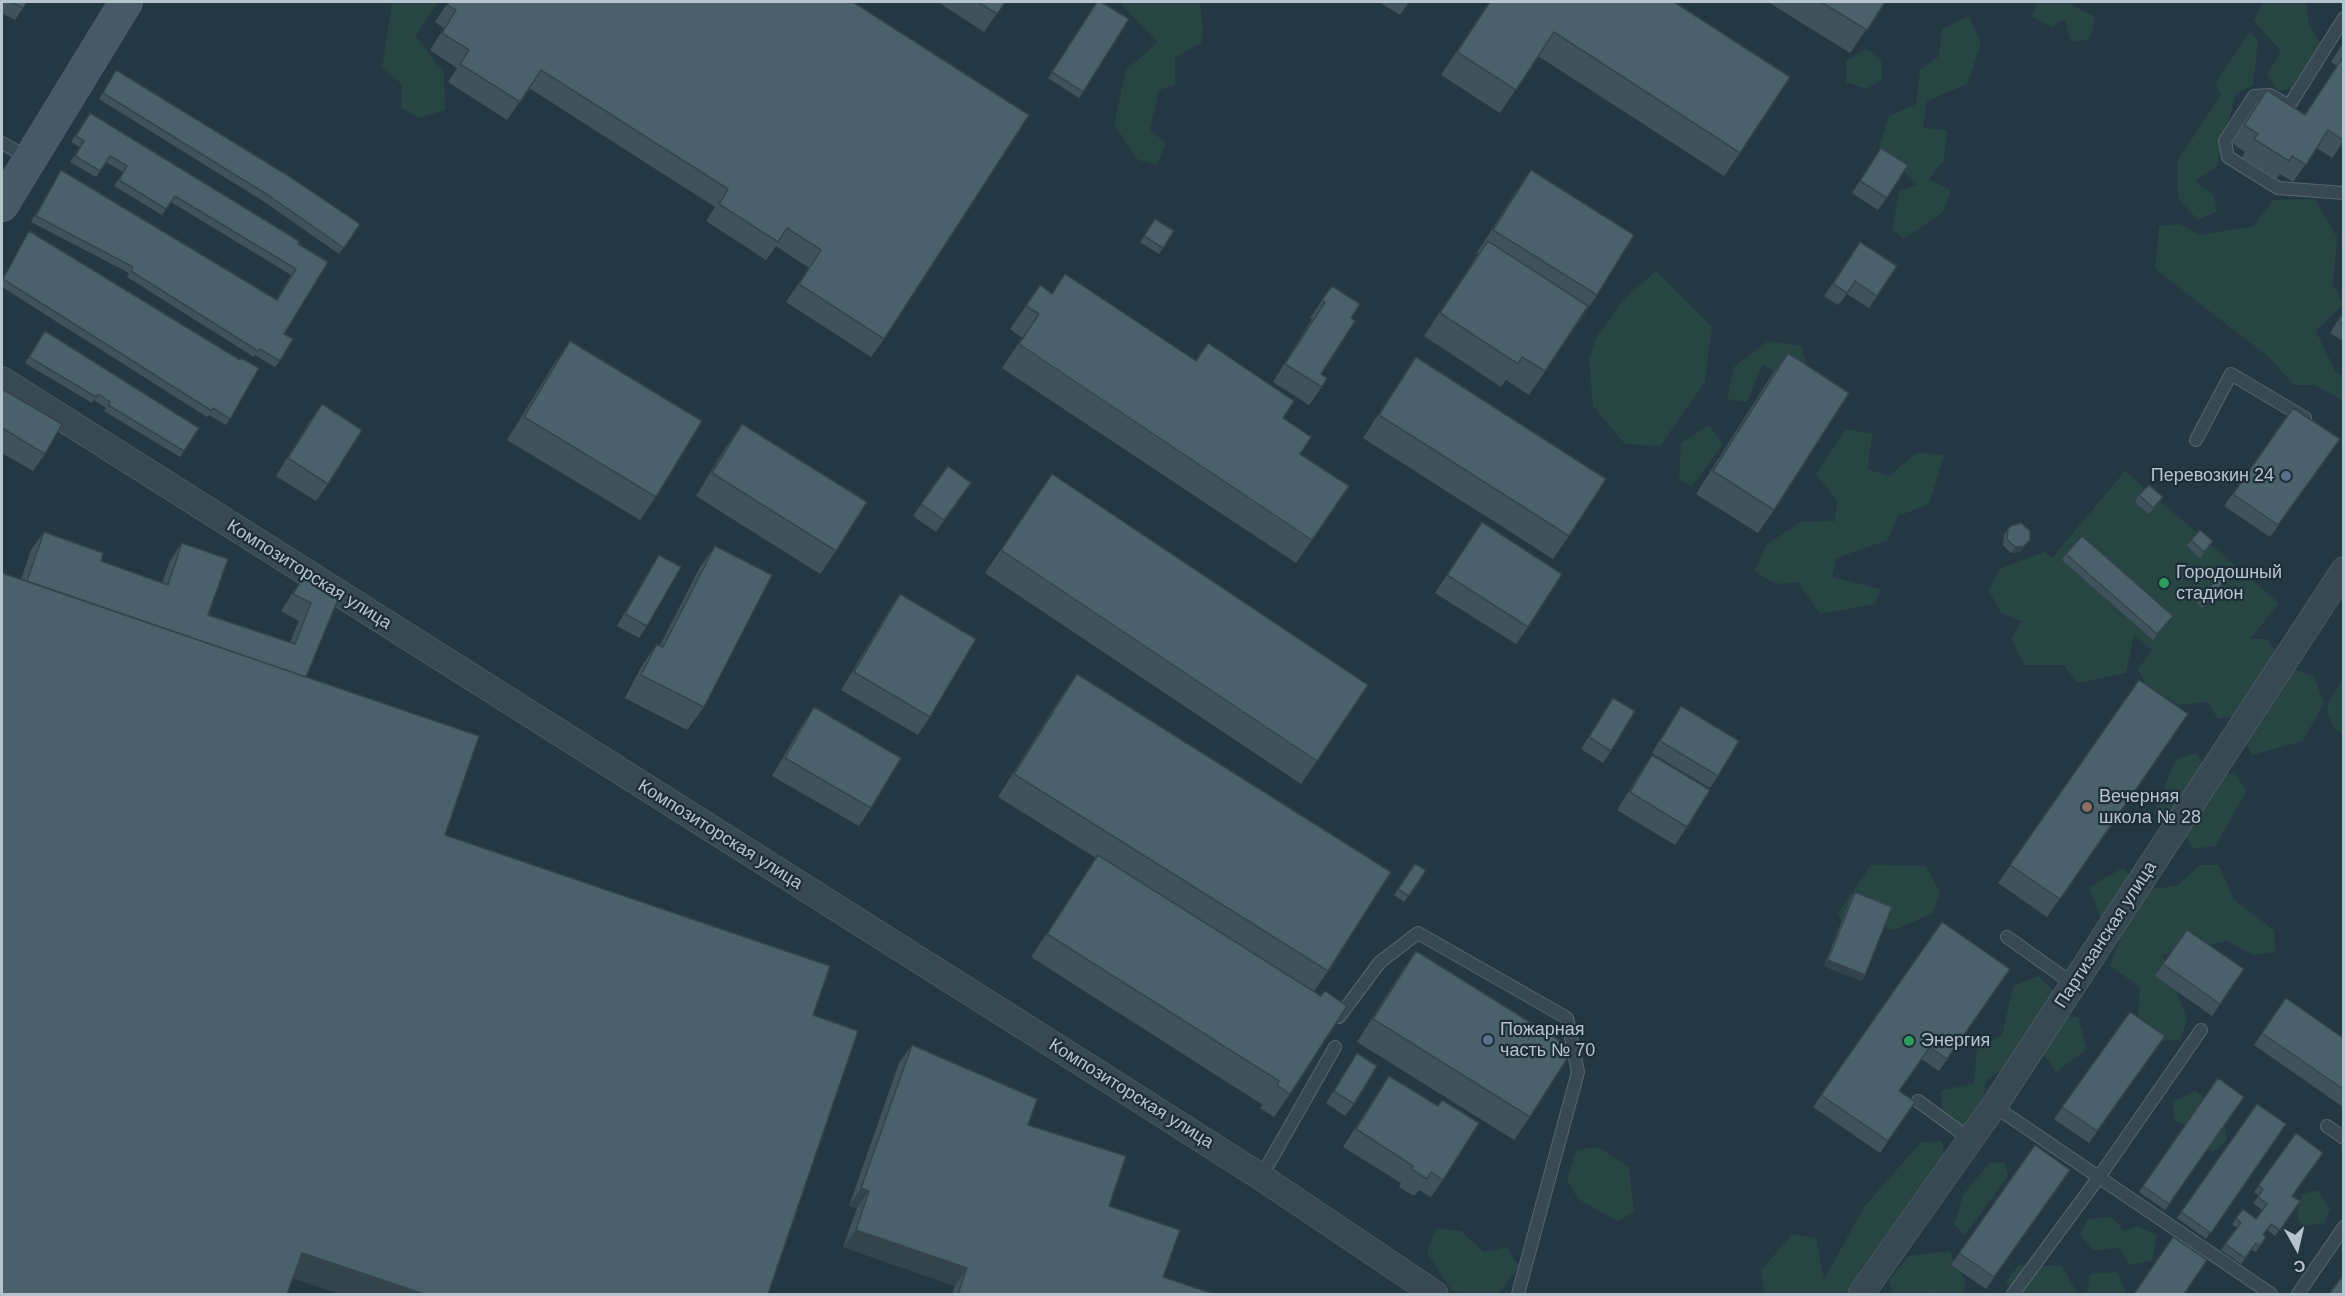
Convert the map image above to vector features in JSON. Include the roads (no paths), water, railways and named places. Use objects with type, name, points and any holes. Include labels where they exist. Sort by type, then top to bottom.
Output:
[{"type":"street","points":[[2,205],[16,151],[126,2]]},
{"type":"street","name":"Композиторская улица","points":[[2,380],[1261,1177],[1435,1294]]},
{"type":"street","name":"Партизанская улица","points":[[1862,1294],[1994,1106],[2343,570]]},
{"type":"lane","points":[[2343,18],[2289,106],[2270,95],[2254,96],[2225,141],[2228,157],[2278,188],[2343,193]]},
{"type":"lane","points":[[2196,440],[2231,374],[2319,427]]},
{"type":"lane","points":[[1339,1017],[1380,962],[1418,933],[1567,1018],[1578,1072],[1518,1294]]},
{"type":"lane","points":[[2007,937],[2073,984]]},
{"type":"lane","points":[[2013,1294],[2099,1177],[2201,1030]]},
{"type":"lane","points":[[1261,1177],[1335,1047]]},
{"type":"lane","points":[[1918,1101],[1970,1139]]},
{"type":"lane","points":[[1994,1106],[2271,1294]]},
{"type":"lane","points":[[2327,1126],[2343,1138]]},
{"type":"lane","points":[[2298,1294],[2343,1227]]},
{"type":"place","name":"Перевозкин 24","points":[[2286,476]]},
{"type":"place","name":"Городошный стадион","points":[[2164,583]]},
{"type":"place","name":"Вечерняя школа № 28","points":[[2087,807]]},
{"type":"place","name":"Пожарная часть № 70","points":[[1488,1040]]},
{"type":"place","name":"Энергия","points":[[1909,1041]]}]
